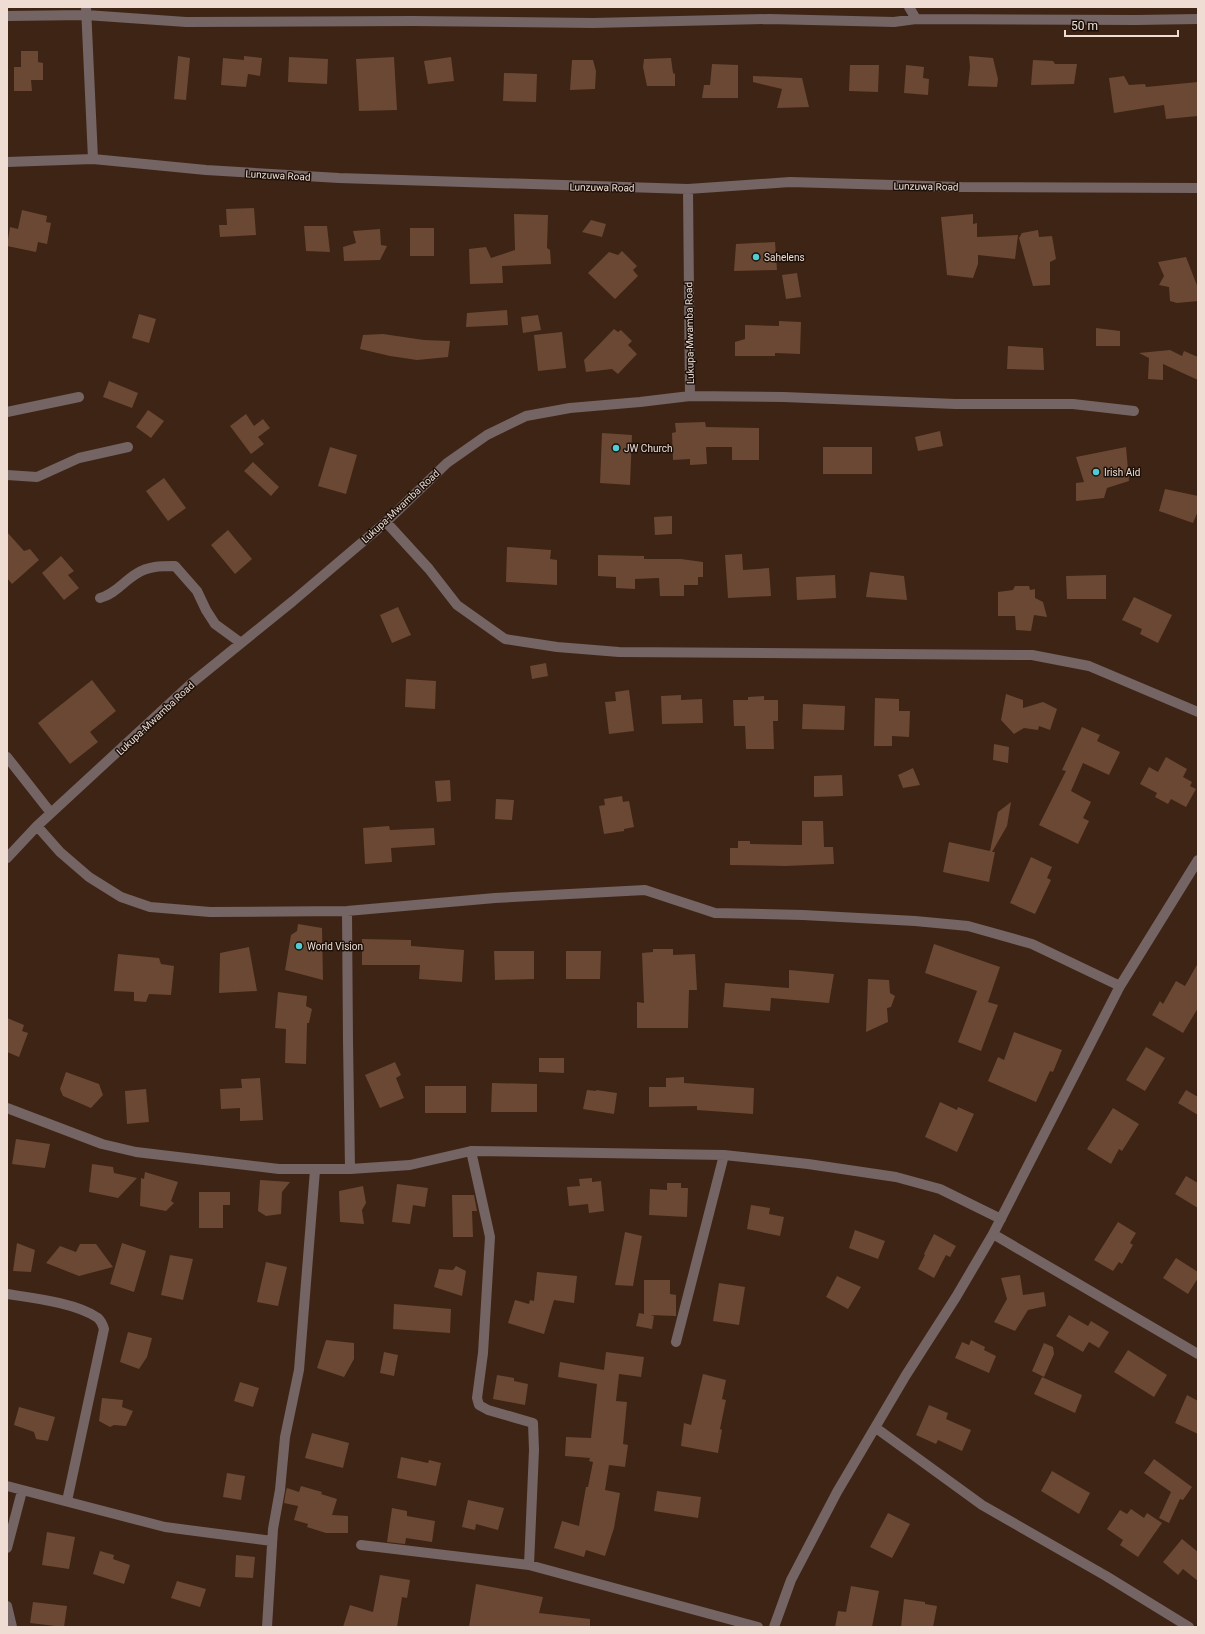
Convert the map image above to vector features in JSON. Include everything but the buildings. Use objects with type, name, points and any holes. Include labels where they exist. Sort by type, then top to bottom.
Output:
[{"type":"street","points":[[910,7],[916,19]]},
{"type":"street","points":[[86,10],[93,159]]},
{"type":"street","points":[[7,16],[86,10],[186,22],[413,21],[593,23],[769,19],[894,22],[916,19],[1198,19]]},
{"type":"street","name":"Lunzuwa Road","points":[[7,162],[93,159],[206,170],[339,178],[688,189],[790,182],[961,187],[1198,188]]},
{"type":"street","name":"Lukupa-Mwamba Road","points":[[7,858],[37,826],[193,682],[386,522],[447,463],[487,435],[526,416],[570,408],[690,396],[688,189]]},
{"type":"street","points":[[690,396],[784,397],[955,404],[1073,404],[1134,411]]},
{"type":"street","points":[[7,412],[79,397]]},
{"type":"street","points":[[7,475],[37,478],[79,458],[128,447]]},
{"type":"street","points":[[386,522],[429,569],[457,605],[505,639],[557,647],[619,652],[1032,655],[1090,666],[1198,712]]},
{"type":"street","points":[[100,598],[110,595],[136,574],[156,566],[175,566],[197,591],[214,624],[241,643]]},
{"type":"street","points":[[7,757],[51,813]]},
{"type":"street","points":[[37,826],[60,852],[89,877],[121,897],[150,907],[210,912],[348,911],[495,898],[645,890],[715,913],[915,921],[968,926],[1032,944],[1120,986]]},
{"type":"street","points":[[774,1627],[792,1580],[837,1492],[906,1375],[956,1297],[993,1234],[1120,986],[1198,860]]},
{"type":"street","points":[[348,911],[350,1169]]},
{"type":"street","points":[[7,1108],[102,1144],[136,1152],[279,1169],[350,1169],[410,1164],[471,1151],[724,1155],[808,1164],[896,1177],[940,1189],[1001,1219]]},
{"type":"street","points":[[471,1151],[490,1238],[483,1353],[477,1398],[478,1405],[488,1410],[533,1423],[534,1450],[529,1565]]},
{"type":"street","points":[[676,1342],[724,1155]]},
{"type":"street","points":[[267,1627],[272,1541],[280,1490],[285,1437],[299,1370],[315,1170]]},
{"type":"street","points":[[993,1234],[1198,1354]]},
{"type":"street","points":[[7,1294],[30,1297],[76,1308],[100,1319],[104,1329],[67,1501]]},
{"type":"street","points":[[876,1428],[982,1505],[1106,1576],[1189,1627]]},
{"type":"street","points":[[7,1486],[165,1527],[272,1541]]},
{"type":"street","points":[[7,1548],[22,1491]]},
{"type":"street","points":[[361,1545],[529,1565],[758,1627]]},
{"type":"street","points":[[7,1606],[12,1627]]},
{"type":"place","name":"Sahelens","points":[[756,257]]},
{"type":"place","name":"JW Church","points":[[616,448]]},
{"type":"place","name":"Irish Aid","points":[[1096,472]]},
{"type":"place","name":"World Vision","points":[[299,946]]}]
